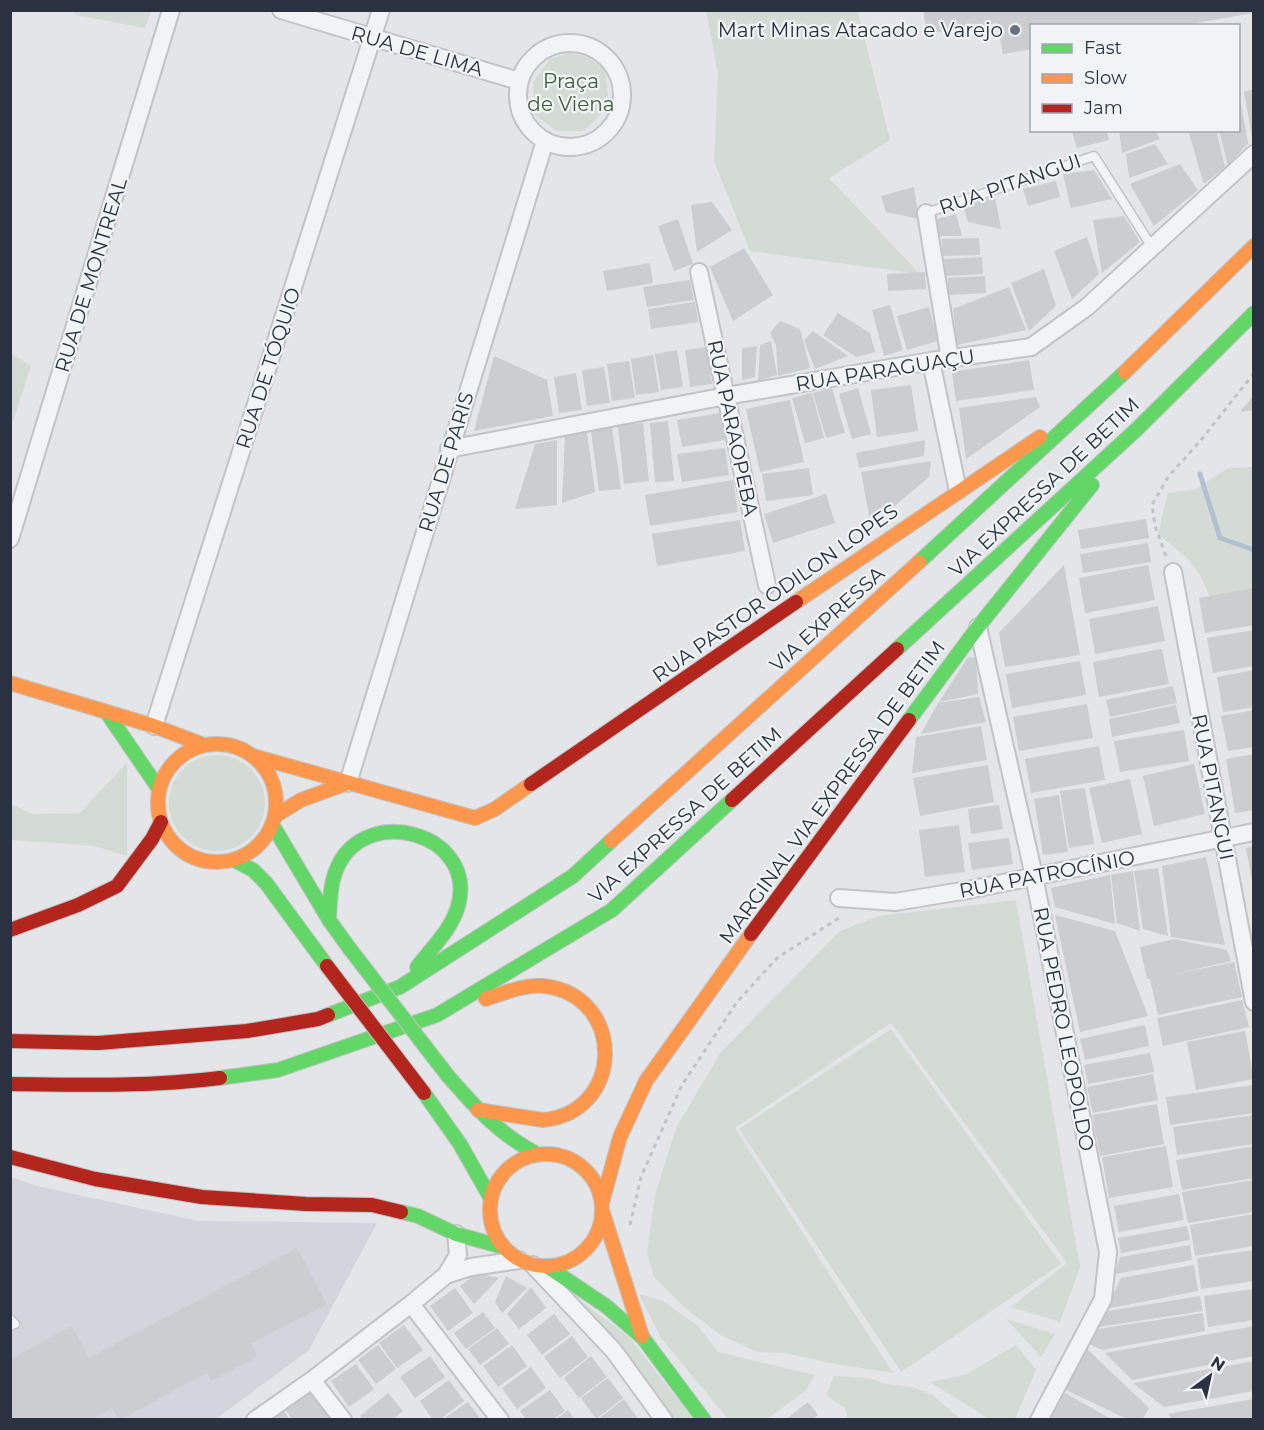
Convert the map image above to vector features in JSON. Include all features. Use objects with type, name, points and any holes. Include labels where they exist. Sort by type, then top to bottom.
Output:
[{"type":"main road","name":"VIA EXPRESSA","points":[[400,987],[573,876],[1097,400],[1254,246]]},
{"type":"main road","name":"VIA EXPRESSA DE BETIM","points":[[10,1084],[110,1085],[195,1081],[278,1070],[437,1015],[612,910],[1136,430],[1254,313]]},
{"type":"main road","name":"RUA PASTOR ODILON LOPES","points":[[348,783],[475,819],[495,809],[958,491],[1097,400]]},
{"type":"main road","name":"MARGINAL VIA EXPRESSA DE BETIM","points":[[602,1208],[620,1137],[646,1081],[781,893],[978,627],[1136,430]]},
{"type":"main road","points":[[10,683],[154,726],[204,745]]},
{"type":"main road","points":[[107,712],[159,789]]},
{"type":"main road","points":[[221,744],[239,748],[253,756],[348,783],[286,807],[273,820],[263,840],[250,852],[234,860],[221,862],[191,856],[180,849],[168,837],[158,809],[159,789],[165,773],[175,760],[204,745],[221,744]]},
{"type":"main road","points":[[253,756],[265,768],[272,783],[276,799],[273,820],[328,920],[448,1076],[478,1110],[513,1141],[537,1154]]},
{"type":"main road","points":[[10,930],[78,905],[117,886],[152,839],[161,822]]},
{"type":"main road","points":[[10,1041],[98,1043],[247,1031],[318,1019],[400,987],[447,928],[459,904],[460,881],[452,861],[438,845],[419,834],[398,830],[377,832],[358,842],[342,858],[333,877],[328,920]]},
{"type":"main road","points":[[234,860],[253,870],[266,883],[450,1128],[490,1197]]},
{"type":"main road","points":[[437,1015],[523,987],[544,986],[566,991],[584,1002],[598,1019],[606,1040],[607,1062],[600,1083],[588,1100],[570,1113],[549,1119],[527,1119],[478,1110]]},
{"type":"main road","points":[[503,1247],[494,1232],[489,1215],[490,1197],[497,1181],[507,1168],[521,1159],[537,1154],[554,1154],[572,1159],[586,1170],[597,1185],[602,1208],[643,1338]]},
{"type":"main road","points":[[10,1157],[95,1179],[202,1197],[306,1204],[372,1205],[417,1216],[456,1234],[503,1247],[606,1306],[643,1338],[704,1419]]},
{"type":"main road","points":[[533,1264],[565,1263],[580,1256],[591,1244],[599,1229],[602,1208]]},
{"type":"street","name":"RUA DE MONTREAL","points":[[10,539],[171,10]]},
{"type":"street","name":"RUA DE LIMA","points":[[281,10],[519,81]]},
{"type":"street","name":"RUA DE TÓQUIO","points":[[154,726],[381,10]]},
{"type":"street","points":[[571,43],[588,46],[603,54],[614,67],[621,83],[622,100],[618,117],[608,131],[595,142],[578,147],[561,147],[545,141],[531,130],[521,115],[517,98],[519,81],[526,65],[538,53],[554,45],[571,43]]},
{"type":"street","name":"RUA DE PARIS","points":[[348,783],[545,141]]},
{"type":"street","name":"RUA PARAGUAÇU","points":[[449,449],[726,396],[931,361],[1031,347],[1087,307],[1254,154]]},
{"type":"street","points":[[926,213],[950,359]]},
{"type":"street","name":"RUA PARAOPEBA","points":[[699,272],[767,585]]},
{"type":"street","points":[[931,361],[958,491]]},
{"type":"street","name":"RUA PITANGUI","points":[[1173,572],[1254,1002]]},
{"type":"street","name":"RUA PEDRO LEOPOLDO","points":[[978,627],[1034,876],[1108,1252],[1103,1299],[1039,1419]]},
{"type":"street","name":"RUA PATROCÍNIO","points":[[839,898],[895,902],[968,890],[1254,832]]},
{"type":"street","points":[[255,1419],[312,1380],[446,1275],[458,1255],[456,1234]]},
{"type":"street","points":[[446,1275],[471,1267],[533,1264],[614,1351],[664,1419]]},
{"type":"street","points":[[411,1304],[500,1419]]},
{"type":"street","points":[[312,1380],[343,1419]]},
{"type":"lane","name":"RUA PITANGUI","points":[[926,213],[1094,156],[1152,247]]},
{"type":"lane","points":[[10,1319],[15,1324],[10,1326]]},
{"type":"path","points":[[1173,572],[1155,526],[1152,505],[1168,477],[1201,440],[1254,373]]},
{"type":"path","points":[[630,1226],[641,1177],[682,1085],[737,1002],[777,958],[844,914],[839,898]]},
{"type":"shaded area","points":[[11,1177],[37,1186],[199,1221],[377,1223],[309,1350],[216,1419],[11,1420]]},
{"type":"green space","points":[[74,11],[151,11],[145,28],[76,15]]},
{"type":"green space","points":[[706,11],[858,11],[890,140],[829,178],[920,274],[750,251],[714,161],[718,74]]},
{"type":"green space","name":"Praça de Viena","points":[[570,53],[588,57],[605,70],[609,106],[584,131],[557,131],[535,115],[533,82],[550,59]]},
{"type":"green space","points":[[11,353],[31,366],[11,428]]},
{"type":"green space","points":[[1253,467],[1253,621],[1213,603],[1199,573],[1188,559],[1158,534],[1168,493],[1196,489],[1228,468]]},
{"type":"green space","points":[[217,755],[235,759],[251,769],[261,785],[265,803],[261,821],[251,837],[235,847],[217,851],[199,847],[183,837],[173,821],[169,803],[173,785],[183,769],[199,759]]},
{"type":"green space","points":[[127,762],[127,856],[94,846],[11,840],[10,804],[33,814],[80,813]]},
{"type":"green space","points":[[1016,900],[1080,1267],[1060,1322],[1011,1307],[1067,1263],[891,1023],[735,1128],[893,1373],[785,1353],[758,1352],[722,1336],[685,1308],[654,1277],[647,1253],[655,1195],[676,1128],[721,1052],[840,931],[879,916]]},
{"type":"green space","points":[[891,1029],[1061,1264],[901,1372],[739,1129]]},
{"type":"green space","points":[[557,1283],[629,1337],[693,1419],[672,1419]]},
{"type":"green space","points":[[639,1294],[663,1301],[698,1326],[718,1352],[815,1375],[805,1391],[767,1419],[728,1419],[661,1338]]},
{"type":"green space","points":[[1006,1319],[1055,1334],[1041,1357]]},
{"type":"green space","points":[[1016,1345],[1036,1370],[1015,1419],[989,1419],[930,1382],[967,1374]]},
{"type":"green space","points":[[834,1376],[869,1378],[886,1384],[912,1387],[933,1395],[960,1419],[848,1419],[845,1408],[826,1395]]},
{"type":"building","name":"Mart Minas Atacado e Varejo","points":[[923,10],[1254,10],[1254,13],[1191,24],[1030,24],[1030,49],[1003,54],[997,23],[927,34]]},
{"type":"building","points":[[1254,89],[1254,138],[1252,138],[1244,92]]},
{"type":"building","points":[[1240,98],[1248,143],[1228,166],[1220,132],[1240,132]]},
{"type":"building","points":[[1072,132],[1107,132],[1109,140],[1077,148]]},
{"type":"building","points":[[1119,132],[1156,132],[1160,139],[1122,153]]},
{"type":"building","points":[[1189,132],[1216,132],[1225,167],[1204,184]]},
{"type":"building","points":[[1155,144],[1168,164],[1129,178],[1126,154]]},
{"type":"building","points":[[1180,164],[1198,190],[1154,226],[1130,184]]},
{"type":"building","points":[[1094,170],[1112,199],[1071,208],[1063,174]]},
{"type":"building","points":[[1056,181],[1060,197],[1028,206],[1023,189]]},
{"type":"building","points":[[914,187],[919,219],[886,212],[881,196]]},
{"type":"building","points":[[995,197],[1001,229],[968,222],[963,206]]},
{"type":"building","points":[[712,202],[732,230],[697,252],[691,205]]},
{"type":"building","points":[[956,214],[962,236],[938,236],[934,220]]},
{"type":"building","points":[[1124,216],[1140,242],[1102,273],[1093,220]]},
{"type":"building","points":[[678,219],[693,264],[674,271],[658,226]]},
{"type":"building","points":[[1087,237],[1099,274],[1072,299],[1054,251]]},
{"type":"building","points":[[979,238],[980,255],[942,256],[942,239]]},
{"type":"building","points":[[744,248],[773,295],[733,321],[710,267]]},
{"type":"building","points":[[982,257],[983,274],[945,276],[944,259]]},
{"type":"building","points":[[650,263],[653,283],[607,291],[603,271]]},
{"type":"building","points":[[1044,269],[1056,306],[1029,331],[1011,283]]},
{"type":"building","points":[[925,272],[926,289],[888,291],[887,274]]},
{"type":"building","points":[[985,276],[986,293],[948,295],[948,278]]},
{"type":"building","points":[[690,280],[694,300],[647,307],[643,287]]},
{"type":"building","points":[[1009,287],[1026,330],[957,345],[953,309]]},
{"type":"building","points":[[695,302],[698,322],[651,329],[648,309]]},
{"type":"building","points":[[890,305],[903,350],[884,356],[872,310]]},
{"type":"building","points":[[929,307],[938,341],[907,350],[897,316]]},
{"type":"building","points":[[838,313],[870,333],[875,352],[856,357],[823,335]]},
{"type":"building","points":[[780,321],[800,329],[810,368],[778,376],[776,345],[770,333]]},
{"type":"building","points":[[813,331],[848,356],[815,369],[804,340]]},
{"type":"building","points":[[771,341],[777,375],[758,381],[760,345]]},
{"type":"building","points":[[757,346],[755,377],[742,380],[742,348]]},
{"type":"building","points":[[707,347],[712,384],[690,387],[685,350]]},
{"type":"building","points":[[677,350],[683,387],[661,390],[655,354]]},
{"type":"building","points":[[653,355],[659,392],[636,395],[631,359]]},
{"type":"building","points":[[494,356],[547,380],[553,416],[474,431]]},
{"type":"building","points":[[1029,360],[1034,390],[956,401],[952,372]]},
{"type":"building","points":[[629,361],[635,398],[612,401],[607,364]]},
{"type":"building","points":[[604,367],[610,403],[587,406],[582,370]]},
{"type":"building","points":[[576,373],[582,410],[559,413],[554,377]]},
{"type":"building","points":[[911,385],[918,431],[877,437],[871,390]]},
{"type":"building","points":[[832,388],[845,433],[826,438],[813,393]]},
{"type":"building","points":[[858,388],[871,434],[852,439],[839,394]]},
{"type":"building","points":[[812,393],[824,438],[805,443],[792,398]]},
{"type":"building","points":[[1254,395],[1254,410],[1240,412]]},
{"type":"building","points":[[1036,397],[1040,407],[966,459],[959,408]]},
{"type":"building","points":[[790,400],[804,462],[760,472],[746,409]]},
{"type":"building","points":[[720,413],[725,440],[682,447],[677,420]]},
{"type":"building","points":[[668,421],[674,481],[655,482],[650,423]]},
{"type":"building","points":[[643,423],[649,481],[624,484],[618,426]]},
{"type":"building","points":[[612,428],[621,489],[599,491],[591,431]]},
{"type":"building","points":[[587,432],[595,492],[562,503],[565,435]]},
{"type":"building","points":[[557,440],[557,505],[515,509],[535,444]]},
{"type":"building","points":[[925,440],[924,456],[859,468],[856,453]]},
{"type":"building","points":[[725,448],[729,475],[682,482],[677,454]]},
{"type":"building","points":[[931,461],[929,477],[871,526],[861,472]]},
{"type":"building","points":[[809,468],[813,495],[766,501],[762,474]]},
{"type":"building","points":[[733,480],[738,512],[650,526],[645,495]]},
{"type":"building","points":[[826,494],[835,523],[773,543],[764,514]]},
{"type":"building","points":[[1146,519],[1149,538],[1081,549],[1078,530]]},
{"type":"building","points":[[740,520],[745,551],[657,566],[652,534]]},
{"type":"building","points":[[1148,543],[1151,562],[1083,573],[1080,554]]},
{"type":"building","points":[[1064,565],[1080,655],[1005,667],[999,633]]},
{"type":"building","points":[[1148,565],[1155,600],[1085,613],[1079,578]]},
{"type":"building","points":[[1254,588],[1254,625],[1205,633],[1199,598]]},
{"type":"building","points":[[1158,606],[1165,641],[1095,654],[1089,619]]},
{"type":"building","points":[[1254,630],[1254,666],[1213,673],[1207,638]]},
{"type":"building","points":[[1162,649],[1169,684],[1099,697],[1093,662]]},
{"type":"building","points":[[968,657],[976,658],[978,694],[939,702]]},
{"type":"building","points":[[1080,661],[1086,695],[1012,708],[1006,674]]},
{"type":"building","points":[[1254,670],[1254,707],[1223,712],[1217,677]]},
{"type":"building","points":[[1173,686],[1177,703],[1110,717],[1106,700]]},
{"type":"building","points":[[979,697],[986,722],[921,734],[938,703]]},
{"type":"building","points":[[1087,704],[1093,738],[1019,751],[1013,717]]},
{"type":"building","points":[[1176,705],[1180,723],[1112,737],[1109,719]]},
{"type":"building","points":[[1254,710],[1254,747],[1228,751],[1221,716]]},
{"type":"building","points":[[981,726],[987,760],[912,773],[916,737]]},
{"type":"building","points":[[1184,730],[1189,761],[1120,772],[1114,741]]},
{"type":"building","points":[[1099,746],[1105,780],[1031,793],[1025,759]]},
{"type":"building","points":[[1254,754],[1254,810],[1235,813],[1226,759]]},
{"type":"building","points":[[1194,764],[1205,814],[1154,826],[1143,776]]},
{"type":"building","points":[[988,765],[994,802],[920,816],[913,778]]},
{"type":"building","points":[[1130,779],[1142,834],[1102,843],[1089,788]]},
{"type":"building","points":[[1085,788],[1094,844],[1069,848],[1060,791]]},
{"type":"building","points":[[1059,795],[1068,852],[1043,855],[1034,799]]},
{"type":"building","points":[[999,805],[1003,829],[971,834],[968,809]]},
{"type":"building","points":[[959,825],[965,872],[925,877],[919,830]]},
{"type":"building","points":[[1009,838],[1013,864],[972,870],[968,843]]},
{"type":"building","points":[[1254,846],[1254,881],[1252,881],[1246,848]]},
{"type":"building","points":[[1206,857],[1225,945],[1171,937],[1162,866]]},
{"type":"building","points":[[1158,868],[1168,936],[1143,929],[1134,871]]},
{"type":"building","points":[[1133,871],[1140,931],[1117,923],[1111,875]]},
{"type":"building","points":[[1110,875],[1115,924],[1055,907],[1051,888]]},
{"type":"building","points":[[1055,915],[1115,931],[1148,1016],[1080,1032]]},
{"type":"building","points":[[1174,939],[1227,950],[1231,961],[1171,975],[1234,962],[1242,997],[1158,1015],[1140,947]]},
{"type":"building","points":[[1242,1000],[1249,1027],[1163,1046],[1157,1018]]},
{"type":"building","points":[[1145,1025],[1149,1046],[1085,1060],[1080,1039]]},
{"type":"building","points":[[1245,1031],[1254,1079],[1196,1090],[1187,1042]]},
{"type":"building","points":[[1150,1053],[1154,1072],[1088,1084],[1084,1065]]},
{"type":"building","points":[[1153,1074],[1158,1100],[1093,1113],[1087,1087]]},
{"type":"building","points":[[1253,1085],[1254,1113],[1170,1125],[1166,1097]]},
{"type":"building","points":[[1157,1104],[1164,1144],[1100,1156],[1092,1115]]},
{"type":"building","points":[[1254,1115],[1254,1144],[1177,1155],[1173,1127]]},
{"type":"building","points":[[1166,1146],[1173,1187],[1109,1198],[1102,1157]]},
{"type":"building","points":[[1254,1146],[1254,1178],[1182,1190],[1176,1160]]},
{"type":"building","points":[[1254,1180],[1254,1212],[1188,1223],[1182,1192]]},
{"type":"building","points":[[1179,1194],[1184,1220],[1119,1232],[1114,1206]]},
{"type":"building","points":[[1254,1214],[1254,1246],[1195,1256],[1190,1225]]},
{"type":"building","points":[[1187,1226],[1190,1240],[1121,1253],[1118,1238]]},
{"type":"building","points":[[1190,1245],[1192,1260],[1115,1274],[1120,1257]]},
{"type":"building","points":[[297,1248],[327,1304],[251,1344],[257,1357],[211,1381],[207,1373],[119,1420],[112,1408],[91,1420],[10,1420],[10,1359],[72,1326],[89,1358]]},
{"type":"building","points":[[1254,1250],[1254,1281],[1201,1289],[1197,1258]]},
{"type":"building","points":[[1194,1265],[1198,1291],[1106,1309],[1121,1278]]},
{"type":"building","points":[[477,1273],[499,1278],[474,1304],[460,1286]]},
{"type":"building","points":[[506,1276],[527,1288],[502,1313],[495,1302]]},
{"type":"building","points":[[531,1287],[546,1308],[519,1329],[507,1314]]},
{"type":"building","points":[[455,1288],[473,1313],[448,1331],[430,1306]]},
{"type":"building","points":[[1254,1289],[1254,1320],[1208,1327],[1204,1296]]},
{"type":"building","points":[[1200,1296],[1203,1311],[1098,1327],[1108,1311]]},
{"type":"building","points":[[483,1312],[495,1328],[466,1349],[454,1333]]},
{"type":"building","points":[[1203,1313],[1205,1331],[1102,1350],[1087,1343],[1098,1329]]},
{"type":"building","points":[[554,1314],[570,1334],[542,1355],[527,1335]]},
{"type":"building","points":[[404,1325],[423,1350],[397,1368],[379,1343]]},
{"type":"building","points":[[1254,1326],[1254,1356],[1132,1380],[1105,1353]]},
{"type":"building","points":[[497,1328],[509,1344],[480,1365],[468,1349]]},
{"type":"building","points":[[572,1336],[588,1357],[560,1378],[544,1357]]},
{"type":"building","points":[[378,1345],[396,1369],[376,1384],[358,1360]]},
{"type":"building","points":[[512,1345],[527,1366],[498,1387],[483,1366]]},
{"type":"building","points":[[1087,1349],[1149,1408],[1142,1420],[1129,1420],[1062,1388]]},
{"type":"building","points":[[430,1356],[445,1377],[415,1398],[400,1377]]},
{"type":"building","points":[[591,1356],[607,1377],[579,1398],[564,1378]]},
{"type":"building","points":[[1254,1361],[1254,1391],[1164,1407],[1133,1383]]},
{"type":"building","points":[[356,1364],[374,1389],[349,1407],[331,1381]]},
{"type":"building","points":[[531,1367],[546,1388],[517,1409],[502,1388]]},
{"type":"building","points":[[608,1378],[623,1398],[596,1419],[581,1398]]},
{"type":"building","points":[[449,1380],[464,1401],[439,1420],[433,1420],[420,1401]]},
{"type":"building","points":[[550,1390],[565,1411],[552,1420],[527,1420],[520,1411]]},
{"type":"building","points":[[311,1392],[329,1418],[326,1420],[292,1420],[286,1410]]},
{"type":"building","points":[[388,1393],[403,1411],[392,1420],[363,1420],[360,1416]]},
{"type":"building","points":[[1065,1393],[1113,1420],[1050,1420]]},
{"type":"building","points":[[624,1399],[639,1420],[597,1420]]},
{"type":"building","points":[[1254,1399],[1254,1420],[1173,1420],[1168,1414]]},
{"type":"building","points":[[468,1402],[481,1420],[442,1420]]},
{"type":"building","points":[[808,1402],[818,1415],[812,1420],[785,1420]]},
{"type":"building","points":[[568,1410],[575,1420],[555,1420]]},
{"type":"building","points":[[284,1411],[290,1420],[273,1420]]},
{"type":"waterway","points":[[1200,474],[1220,538],[1254,550]]},
{"type":"traffic: fast","points":[[897,649],[1136,430],[1254,313]]},
{"type":"traffic: fast","points":[[919,562],[1125,372]]},
{"type":"traffic: fast","points":[[909,720],[978,627],[1092,485]]},
{"type":"traffic: fast","points":[[107,713],[159,789]]},
{"type":"traffic: fast","points":[[220,1078],[278,1070],[437,1015],[612,910],[732,800]]},
{"type":"traffic: fast","points":[[272,824],[329,920],[350,949]]},
{"type":"traffic: fast","points":[[329,920],[335,872],[352,847],[371,836],[393,832],[415,835],[435,844],[451,859],[459,878],[459,902],[447,929],[417,967]]},
{"type":"traffic: fast","points":[[328,1015],[400,987],[573,876],[611,841]]},
{"type":"traffic: fast","points":[[234,860],[253,870],[266,883],[327,966]]},
{"type":"traffic: fast","points":[[350,949],[448,1076]]},
{"type":"traffic: fast","points":[[448,1076],[500,1129],[537,1154]]},
{"type":"traffic: fast","points":[[424,1093],[460,1144],[490,1197]]},
{"type":"traffic: fast","points":[[401,1212],[418,1216],[456,1234],[503,1247]]},
{"type":"traffic: fast","points":[[548,1267],[606,1306],[643,1338],[704,1420]]},
{"type":"traffic: slow","points":[[1125,372],[1254,246]]},
{"type":"traffic: slow","points":[[796,602],[1040,437]]},
{"type":"traffic: slow","points":[[611,841],[919,562]]},
{"type":"traffic: slow","points":[[10,683],[154,726],[204,745]]},
{"type":"traffic: slow","points":[[217,744],[240,749],[259,761],[271,780],[276,803],[271,826],[259,845],[240,857],[217,862],[194,857],[175,845],[163,826],[158,803],[163,780],[175,761],[194,749],[217,744]]},
{"type":"traffic: slow","points":[[253,756],[475,818],[495,809],[531,784]]},
{"type":"traffic: slow","points":[[275,816],[301,800],[348,783]]},
{"type":"traffic: slow","points":[[602,1203],[620,1137],[646,1081],[751,934]]},
{"type":"traffic: slow","points":[[478,1110],[543,1120],[570,1113],[589,1098],[601,1077],[605,1054],[602,1031],[590,1010],[571,994],[544,986],[529,986],[486,999]]},
{"type":"traffic: slow","points":[[546,1154],[568,1158],[586,1170],[598,1188],[602,1210],[598,1232],[586,1250],[568,1262],[546,1266],[524,1262],[506,1250],[494,1232],[490,1210],[494,1188],[506,1170],[524,1158],[546,1154]]},
{"type":"traffic: slow","points":[[603,1213],[642,1336]]},
{"type":"traffic: jam","points":[[531,784],[796,602]]},
{"type":"traffic: jam","points":[[732,800],[897,649]]},
{"type":"traffic: jam","points":[[751,934],[909,720]]},
{"type":"traffic: jam","points":[[10,930],[78,905],[117,886],[152,839],[161,822]]},
{"type":"traffic: jam","points":[[327,966],[424,1093]]},
{"type":"traffic: jam","points":[[10,1041],[98,1043],[247,1031],[318,1019],[328,1015]]},
{"type":"traffic: jam","points":[[10,1084],[141,1084],[220,1078]]},
{"type":"traffic: jam","points":[[10,1157],[95,1179],[202,1197],[306,1204],[372,1205],[401,1212]]},
{"type":"place","name":"Mart Minas Atacado e Varejo","points":[[1015,30]]}]
